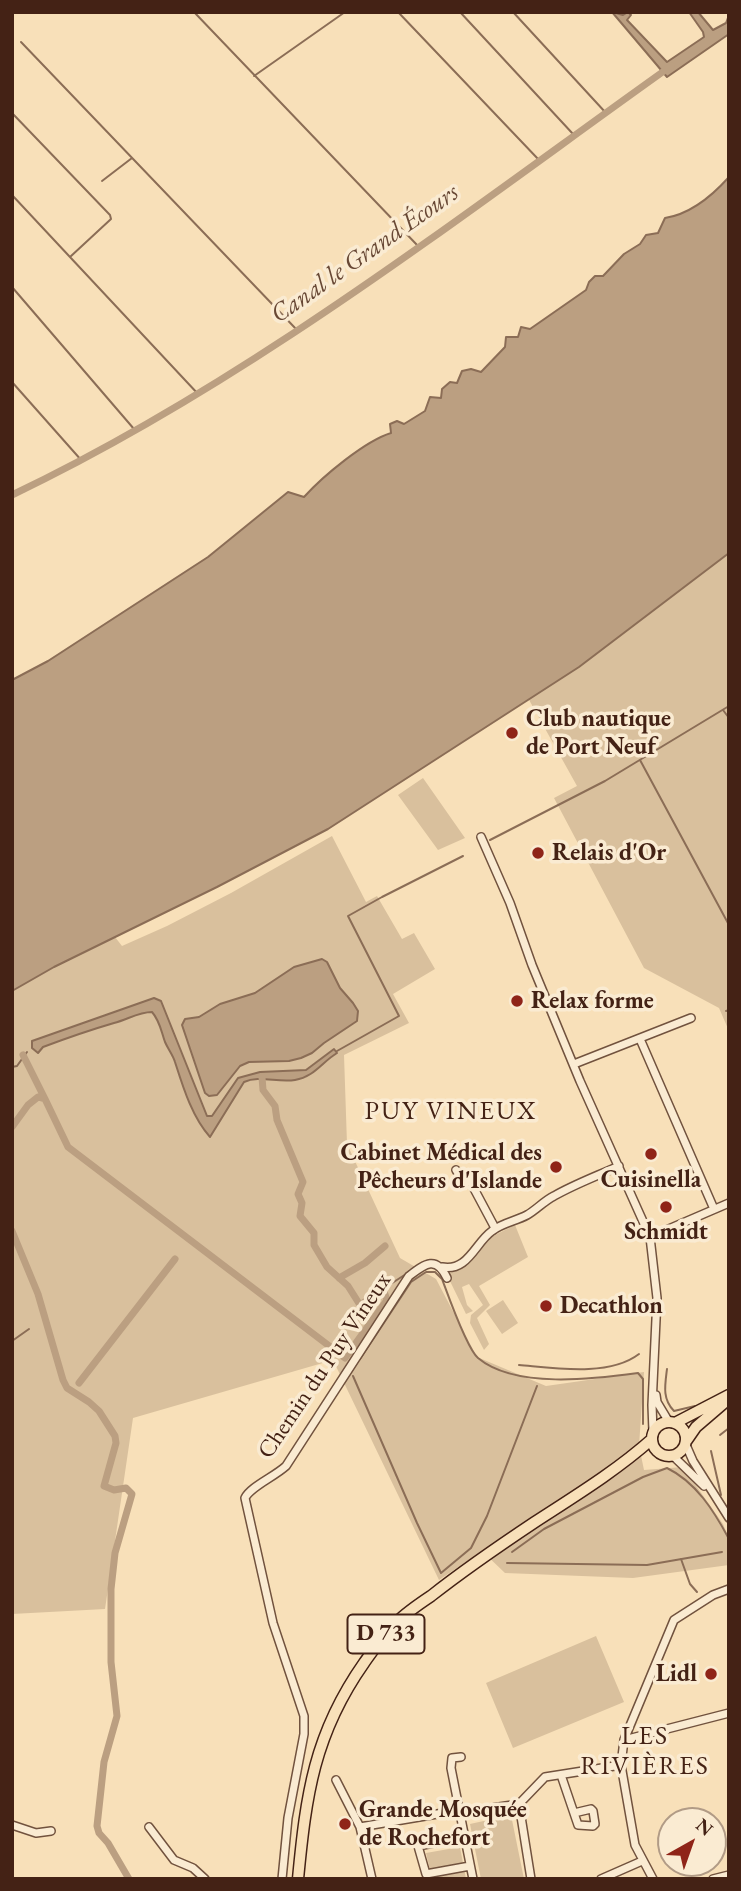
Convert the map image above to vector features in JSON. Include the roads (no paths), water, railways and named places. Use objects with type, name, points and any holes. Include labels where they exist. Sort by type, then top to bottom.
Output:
[{"type":"main road","points":[[729,1397],[696,1427],[679,1454],[664,1456],[658,1452],[653,1436],[660,1425],[729,1397]]},
{"type":"main road","points":[[672,1422],[684,1429],[686,1442]]},
{"type":"main road","name":"D 733","points":[[298,1879],[305,1814],[320,1746],[342,1695],[376,1645],[397,1621],[464,1571],[602,1478],[653,1436]]},
{"type":"main road","name":"D 733","points":[[602,1478],[641,1457],[658,1452]]},
{"type":"street","points":[[481,837],[515,915],[531,965],[650,1237],[657,1298],[653,1436]]},
{"type":"street","points":[[574,1065],[691,1018]]},
{"type":"street","points":[[640,1039],[714,1209]]},
{"type":"street","points":[[456,1170],[462,1180],[471,1183],[495,1228],[528,1214],[570,1187],[618,1167]]},
{"type":"street","points":[[650,1237],[729,1202]]},
{"type":"street","name":"Chemin du Puy Vineux","points":[[282,1879],[288,1818],[304,1734],[304,1716],[273,1623],[244,1497],[248,1490],[274,1477],[286,1466],[410,1275],[426,1264],[449,1269],[465,1261],[495,1228]]},
{"type":"street","points":[[442,1267],[447,1278]]},
{"type":"street","points":[[653,1380],[657,1402],[672,1422]]},
{"type":"street","points":[[686,1442],[693,1461],[729,1518]]},
{"type":"street","points":[[673,1456],[719,1503]]},
{"type":"street","points":[[653,1879],[635,1845],[621,1765],[624,1740],[674,1620],[713,1595],[729,1589]]},
{"type":"street","points":[[624,1740],[729,1713]]},
{"type":"street","points":[[461,1757],[452,1758],[451,1768],[473,1879]]},
{"type":"street","points":[[360,1827],[449,1812],[459,1813],[519,1804],[545,1777],[621,1765]]},
{"type":"street","points":[[561,1775],[574,1813]]},
{"type":"street","points":[[336,1780],[360,1827],[372,1879]]},
{"type":"street","points":[[519,1804],[531,1879]]},
{"type":"street","points":[[12,1825],[36,1833],[51,1831]]},
{"type":"street","points":[[149,1827],[174,1860],[193,1868],[205,1879]]},
{"type":"street","points":[[464,1837],[418,1846],[426,1874],[470,1866]]},
{"type":"street","points":[[601,1879],[642,1861]]},
{"type":"street","points":[[713,1879],[729,1875]]},
{"type":"waterway","points":[[194,12],[418,246]]},
{"type":"waterway","points":[[254,76],[345,12]]},
{"type":"waterway","points":[[398,12],[539,160]]},
{"type":"waterway","points":[[460,12],[573,134]]},
{"type":"waterway","points":[[513,12],[606,113]]},
{"type":"waterway","points":[[21,42],[297,330]]},
{"type":"waterway","name":"Canal le Grand Écours","points":[[12,495],[99,451],[268,350],[431,239],[671,66]]},
{"type":"waterway","points":[[12,113],[110,215],[111,219],[70,257]]},
{"type":"waterway","points":[[102,181],[132,158]]},
{"type":"waterway","points":[[12,195],[199,395]]},
{"type":"waterway","points":[[12,287],[134,429]]},
{"type":"waterway","points":[[12,382],[82,461]]},
{"type":"waterway","points":[[490,840],[605,781],[729,706]]},
{"type":"waterway","points":[[723,710],[729,718]]},
{"type":"waterway","points":[[640,760],[729,925]]},
{"type":"waterway","points":[[337,1051],[399,1016],[348,916],[463,856]]},
{"type":"waterway","points":[[12,1067],[17,1066],[27,1052]]},
{"type":"waterway","points":[[23,1055],[45,1099]]},
{"type":"waterway","points":[[12,1127],[28,1105],[38,1097],[45,1099],[68,1147],[345,1358],[387,1300],[383,1289],[360,1305],[348,1286],[327,1267],[314,1245],[314,1233],[300,1216],[302,1203],[298,1194],[303,1182],[277,1120],[275,1106],[263,1090],[262,1077]]},
{"type":"waterway","points":[[12,1231],[38,1294],[67,1388],[99,1411],[115,1436],[116,1443],[104,1486],[114,1490],[126,1488],[132,1494],[115,1553],[111,1589],[111,1662],[117,1716],[104,1762],[97,1826],[129,1879]]},
{"type":"waterway","points":[[339,1278],[365,1263],[385,1246]]},
{"type":"waterway","points":[[79,1383],[175,1259]]},
{"type":"waterway","points":[[360,1359],[411,1282],[426,1272],[435,1272],[442,1279],[463,1333],[478,1358],[494,1368],[533,1378],[600,1378],[638,1373],[643,1379],[643,1424]]},
{"type":"waterway","points":[[383,1289],[406,1274]]},
{"type":"waterway","points":[[12,1341],[29,1329]]},
{"type":"waterway","points":[[519,1365],[564,1369],[597,1368],[613,1366],[639,1354]]},
{"type":"waterway","points":[[667,1369],[665,1392],[670,1406],[674,1411],[695,1406]]},
{"type":"waterway","points":[[353,1376],[441,1573],[471,1548],[487,1516],[537,1386]]},
{"type":"waterway","points":[[720,1435],[729,1428]]},
{"type":"waterway","points":[[711,1451],[721,1495]]},
{"type":"waterway","points":[[512,1552],[544,1529],[643,1477],[667,1468],[695,1489],[729,1539]]},
{"type":"waterway","points":[[507,1563],[647,1565],[722,1552]]},
{"type":"waterway","points":[[681,1559],[690,1584],[697,1592]]},
{"type":"place","name":"Club nautique de Port Neuf","points":[[512,733]]},
{"type":"place","name":"Relais d'Or","points":[[538,853]]},
{"type":"place","name":"Relax forme","points":[[517,1001]]},
{"type":"place","name":"Cuisinella","points":[[651,1154]]},
{"type":"place","name":"Cabinet Médical des Pêcheurs d'Islande","points":[[556,1167]]},
{"type":"place","name":"Schmidt","points":[[666,1207]]},
{"type":"place","name":"Decathlon","points":[[546,1306]]},
{"type":"place","name":"Lidl","points":[[711,1674]]},
{"type":"place","name":"Grande Mosquée de Rochefort","points":[[345,1824]]},
{"type":"district","name":"PUY VINEUX","points":[[451,1112]]},
{"type":"district","name":"LES RIVIÈRES","points":[[645,1752]]}]
